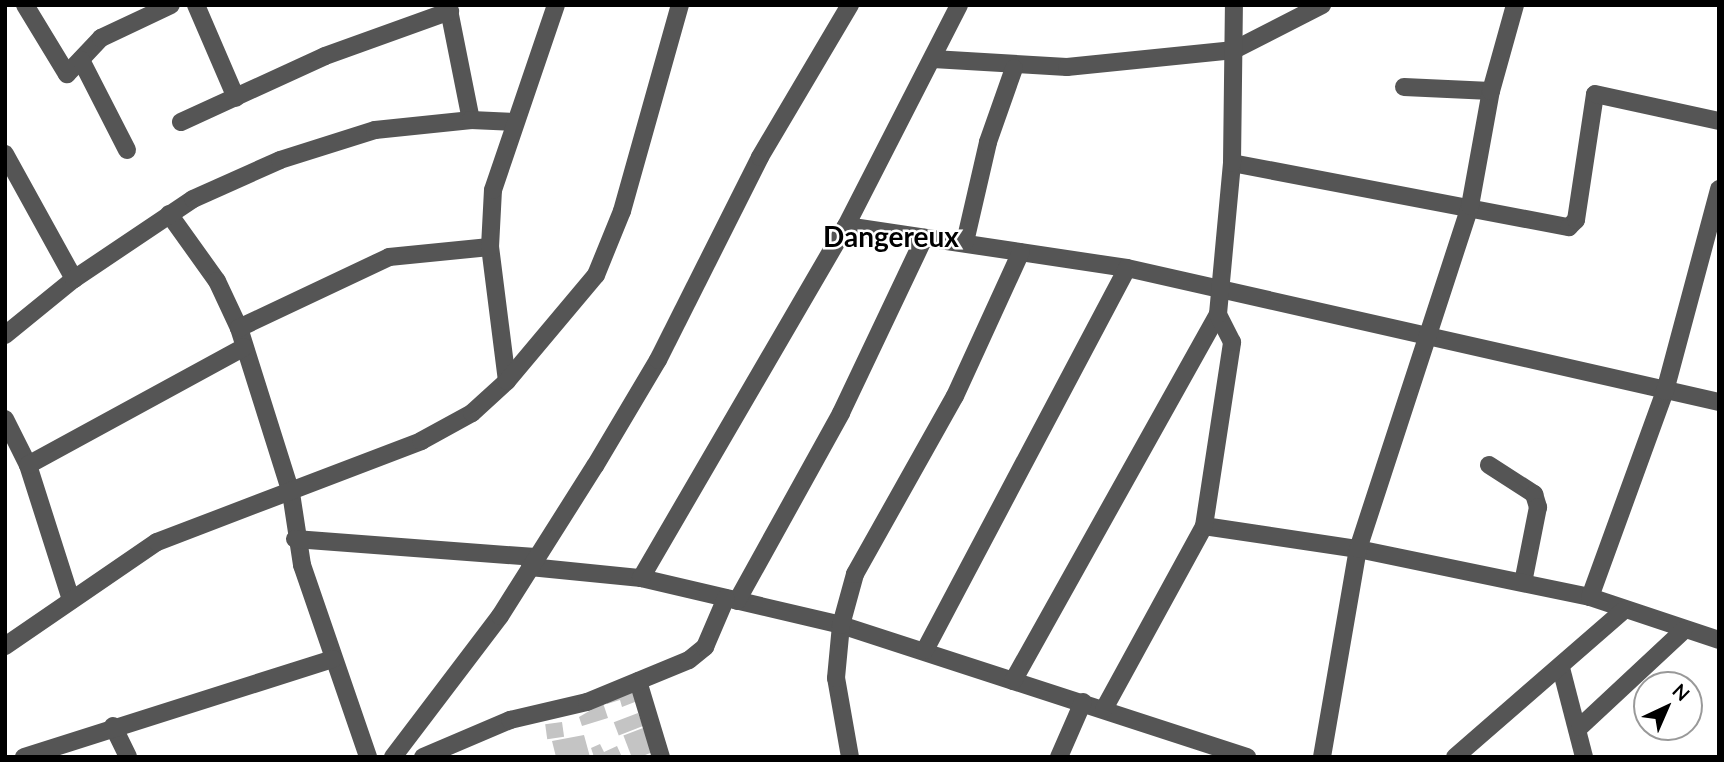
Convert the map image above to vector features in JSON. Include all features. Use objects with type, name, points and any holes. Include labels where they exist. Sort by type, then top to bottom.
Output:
[{"type":"street","points":[[24,5],[62,72],[70,72],[101,38],[171,5]]},
{"type":"street","points":[[196,5],[236,98]]},
{"type":"street","points":[[507,381],[490,247],[493,190],[556,5]]},
{"type":"street","points":[[5,646],[177,532],[291,493],[446,430],[507,381],[596,275],[622,211],[680,5]]},
{"type":"street","points":[[393,757],[500,616],[658,360],[761,158],[849,5]]},
{"type":"street","points":[[641,578],[846,226],[959,5]]},
{"type":"street","points":[[1013,681],[1218,314],[1224,291],[1232,163],[1234,5]]},
{"type":"street","points":[[933,59],[1014,68],[1234,50],[1322,5]]},
{"type":"street","points":[[1322,757],[1358,549],[1432,335],[1471,206],[1491,92],[1515,5]]},
{"type":"street","points":[[181,122],[342,49],[449,8],[471,120]]},
{"type":"street","points":[[81,60],[127,149]]},
{"type":"street","points":[[965,242],[988,142],[1014,68]]},
{"type":"street","points":[[1404,87],[1491,92]]},
{"type":"street","points":[[1232,163],[1573,225],[1595,94],[1719,121]]},
{"type":"street","points":[[5,335],[74,279],[169,214],[215,187],[306,150],[375,130],[471,120],[514,122]]},
{"type":"street","points":[[5,154],[74,279]]},
{"type":"street","points":[[1590,597],[1665,391],[1719,189]]},
{"type":"street","points":[[169,214],[217,281],[239,328],[291,493],[295,539],[368,757]]},
{"type":"street","points":[[846,226],[1127,268],[1719,402]]},
{"type":"street","points":[[423,757],[510,720],[587,702],[698,654],[841,414],[924,238]]},
{"type":"street","points":[[239,328],[388,257],[490,247]]},
{"type":"street","points":[[850,757],[836,686],[841,625],[855,574],[955,396],[1021,252]]},
{"type":"street","points":[[925,650],[1127,268]]},
{"type":"street","points":[[1104,709],[1204,526],[1232,342],[1218,314]]},
{"type":"street","points":[[29,465],[243,347]]},
{"type":"street","points":[[5,419],[29,465],[71,600]]},
{"type":"street","points":[[1489,465],[1534,494],[1538,507],[1522,583]]},
{"type":"street","points":[[1204,526],[1358,549],[1590,597],[1683,631],[1719,640]]},
{"type":"street","points":[[295,539],[532,562],[641,578],[841,625],[925,650],[1247,757]]},
{"type":"street","points":[[1455,757],[1624,610]]},
{"type":"street","points":[[1580,727],[1683,631]]},
{"type":"street","points":[[24,757],[113,726],[333,659]]},
{"type":"street","points":[[1560,668],[1580,727],[1584,757]]},
{"type":"street","points":[[638,681],[661,757]]},
{"type":"street","points":[[1059,757],[1083,702]]},
{"type":"street","points":[[113,726],[128,757]]},
{"type":"building","points":[[635,685],[640,700],[622,707],[620,700],[607,704],[604,696]]},
{"type":"building","points":[[603,703],[608,718],[582,726],[579,717]]},
{"type":"building","points":[[638,713],[643,726],[619,735],[614,722]]},
{"type":"building","points":[[562,722],[564,737],[547,739],[545,724]]},
{"type":"building","points":[[643,728],[652,752],[632,757],[623,736]]},
{"type":"building","points":[[584,735],[590,757],[556,757],[552,741]]},
{"type":"building","points":[[600,744],[604,752],[617,746],[622,757],[594,757],[591,748]]},
{"type":"district","name":"Dangereux","points":[[891,236]]}]
